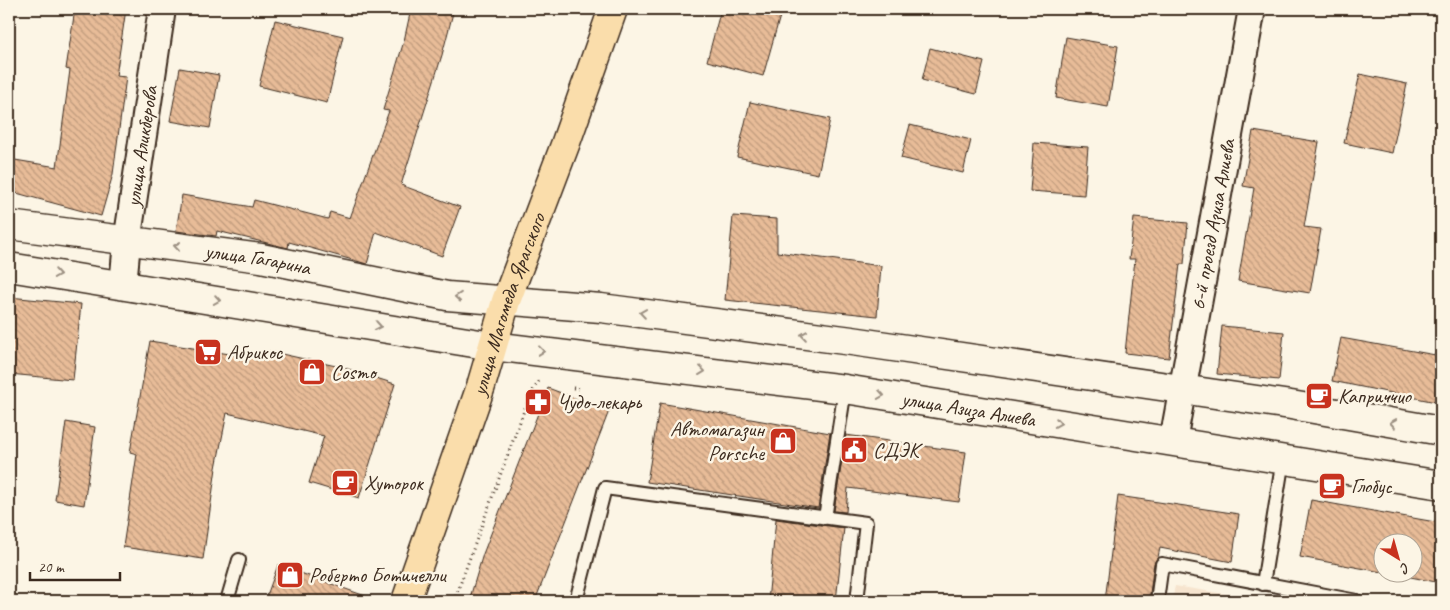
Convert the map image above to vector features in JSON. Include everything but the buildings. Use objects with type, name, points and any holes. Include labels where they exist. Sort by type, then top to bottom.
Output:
[{"type":"main road","name":"улица Магомеда Ярагского","points":[[406,601],[482,386],[506,301],[565,145],[613,9]]},
{"type":"main road","name":"улица Гагарина","points":[[9,225],[126,242],[166,245],[261,258],[447,296],[506,301]]},
{"type":"main road","points":[[9,267],[492,346]]},
{"type":"main road","points":[[506,301],[602,308],[852,342],[1181,391],[1291,405],[1441,431]]},
{"type":"main road","name":"улица Азиза Алиева","points":[[492,346],[845,389],[1441,485]]},
{"type":"street","name":"улица Аликберова","points":[[123,285],[126,242],[162,9]]},
{"type":"street","name":"6-й проезд Азиза Алиева","points":[[1173,441],[1252,9]]},
{"type":"lane","points":[[825,518],[845,389]]},
{"type":"lane","points":[[1263,584],[1283,459]]},
{"type":"lane","points":[[576,601],[605,488],[866,523],[857,601]]},
{"type":"lane","points":[[227,601],[239,560]]},
{"type":"lane","points":[[1158,601],[1162,564],[1357,601]]},
{"type":"path","points":[[454,601],[528,397],[539,381],[547,383]]},
{"type":"path","points":[[564,386],[582,389]]},
{"type":"shaded area","points":[[1175,586],[1270,601],[1172,601]]},
{"type":"place","name":"Абрикос","points":[[208,352]]},
{"type":"place","name":"Cosmo","points":[[312,372]]},
{"type":"place","name":"Каприччио","points":[[1319,396]]},
{"type":"place","name":"Чудо-лекарь","points":[[538,402]]},
{"type":"place","name":"Автомагазин Porsche","points":[[783,441]]},
{"type":"place","name":"СДЭК","points":[[854,450]]},
{"type":"place","name":"Хуторок","points":[[345,483]]},
{"type":"place","name":"Глобус","points":[[1332,486]]},
{"type":"place","name":"Роберто Ботичелли","points":[[290,575]]}]
